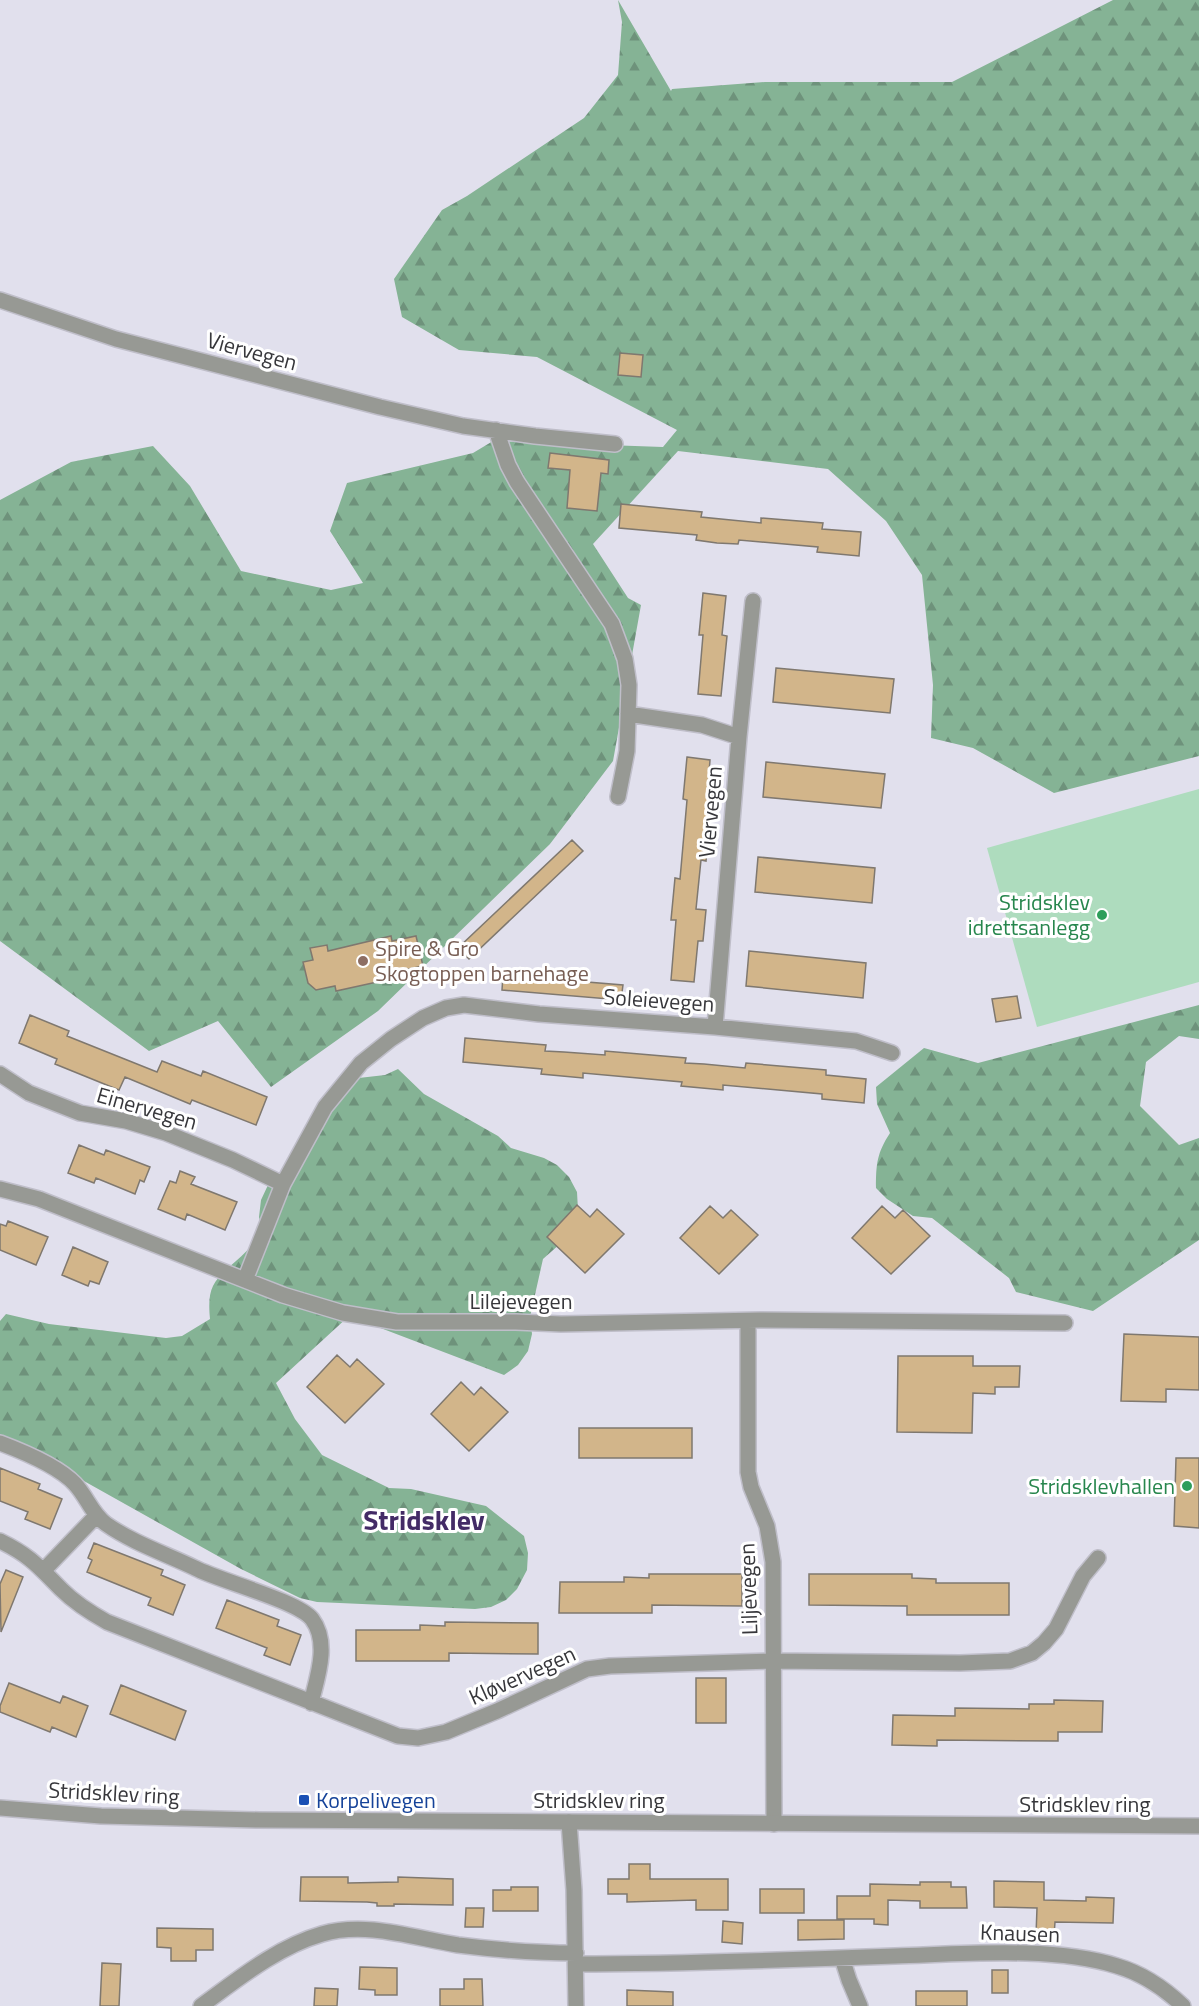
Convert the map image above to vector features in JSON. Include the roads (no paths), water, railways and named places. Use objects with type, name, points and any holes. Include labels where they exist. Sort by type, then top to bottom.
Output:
[{"type":"street","name":"Viervegen","points":[[0,300],[127,342],[380,407],[463,426],[615,444]]},
{"type":"street","points":[[496,430],[508,465],[517,482],[612,624],[625,659],[629,686],[627,752],[618,797]]},
{"type":"street","name":"Viervegen","points":[[715,1027],[739,737],[753,601]]},
{"type":"street","points":[[628,714],[702,725],[739,737]]},
{"type":"street","name":"Soleievegen","points":[[245,1280],[283,1184],[324,1107],[355,1069],[391,1039],[423,1018],[446,1008],[464,1005],[539,1014],[715,1027],[856,1041],[892,1053]]},
{"type":"street","name":"Einervegen","points":[[0,1074],[29,1093],[80,1113],[126,1121],[166,1133],[283,1184]]},
{"type":"street","name":"Lilejevegen","points":[[0,1189],[39,1199],[283,1295],[343,1313],[397,1323],[561,1324],[748,1321],[1065,1323]]},
{"type":"street","name":"Liljevegen","points":[[748,1321],[748,1472],[751,1486],[767,1526],[773,1562],[774,1824]]},
{"type":"street","points":[[0,1443],[22,1451],[60,1472],[73,1482],[96,1516],[124,1535],[207,1574],[292,1605],[312,1619],[320,1639],[321,1658],[311,1703]]},
{"type":"street","points":[[44,1570],[96,1516]]},
{"type":"street","name":"Kløvervegen","points":[[0,1541],[21,1552],[44,1570],[82,1608],[107,1622],[398,1736],[418,1738],[446,1732],[497,1712],[587,1669],[621,1665],[773,1661],[960,1663],[1010,1661],[1032,1653],[1056,1629],[1083,1576],[1098,1558]]},
{"type":"street","name":"Stridsklev ring","points":[[0,1808],[57,1814],[167,1818],[1199,1826]]},
{"type":"street","points":[[569,1822],[574,1890],[576,2006]]},
{"type":"street","points":[[203,2006],[279,1953],[321,1934],[342,1929],[397,1933],[433,1941],[576,1958]]},
{"type":"street","name":"Knausen","points":[[576,1958],[842,1958],[1016,1953],[1086,1959],[1118,1966],[1158,1985],[1183,2006]]},
{"type":"street","points":[[842,1958],[860,2006]]},
{"type":"place","name":"Stridsklev idrettsanlegg","points":[[1102,915]]},
{"type":"place","name":"Spire & Gro Skogtoppen barnehage","points":[[363,961]]},
{"type":"place","name":"Stridsklevhallen","points":[[1187,1486]]},
{"type":"place","name":"Korpelivegen","points":[[304,1800]]},
{"type":"district","name":"Stridsklev","points":[[424,1519]]}]
